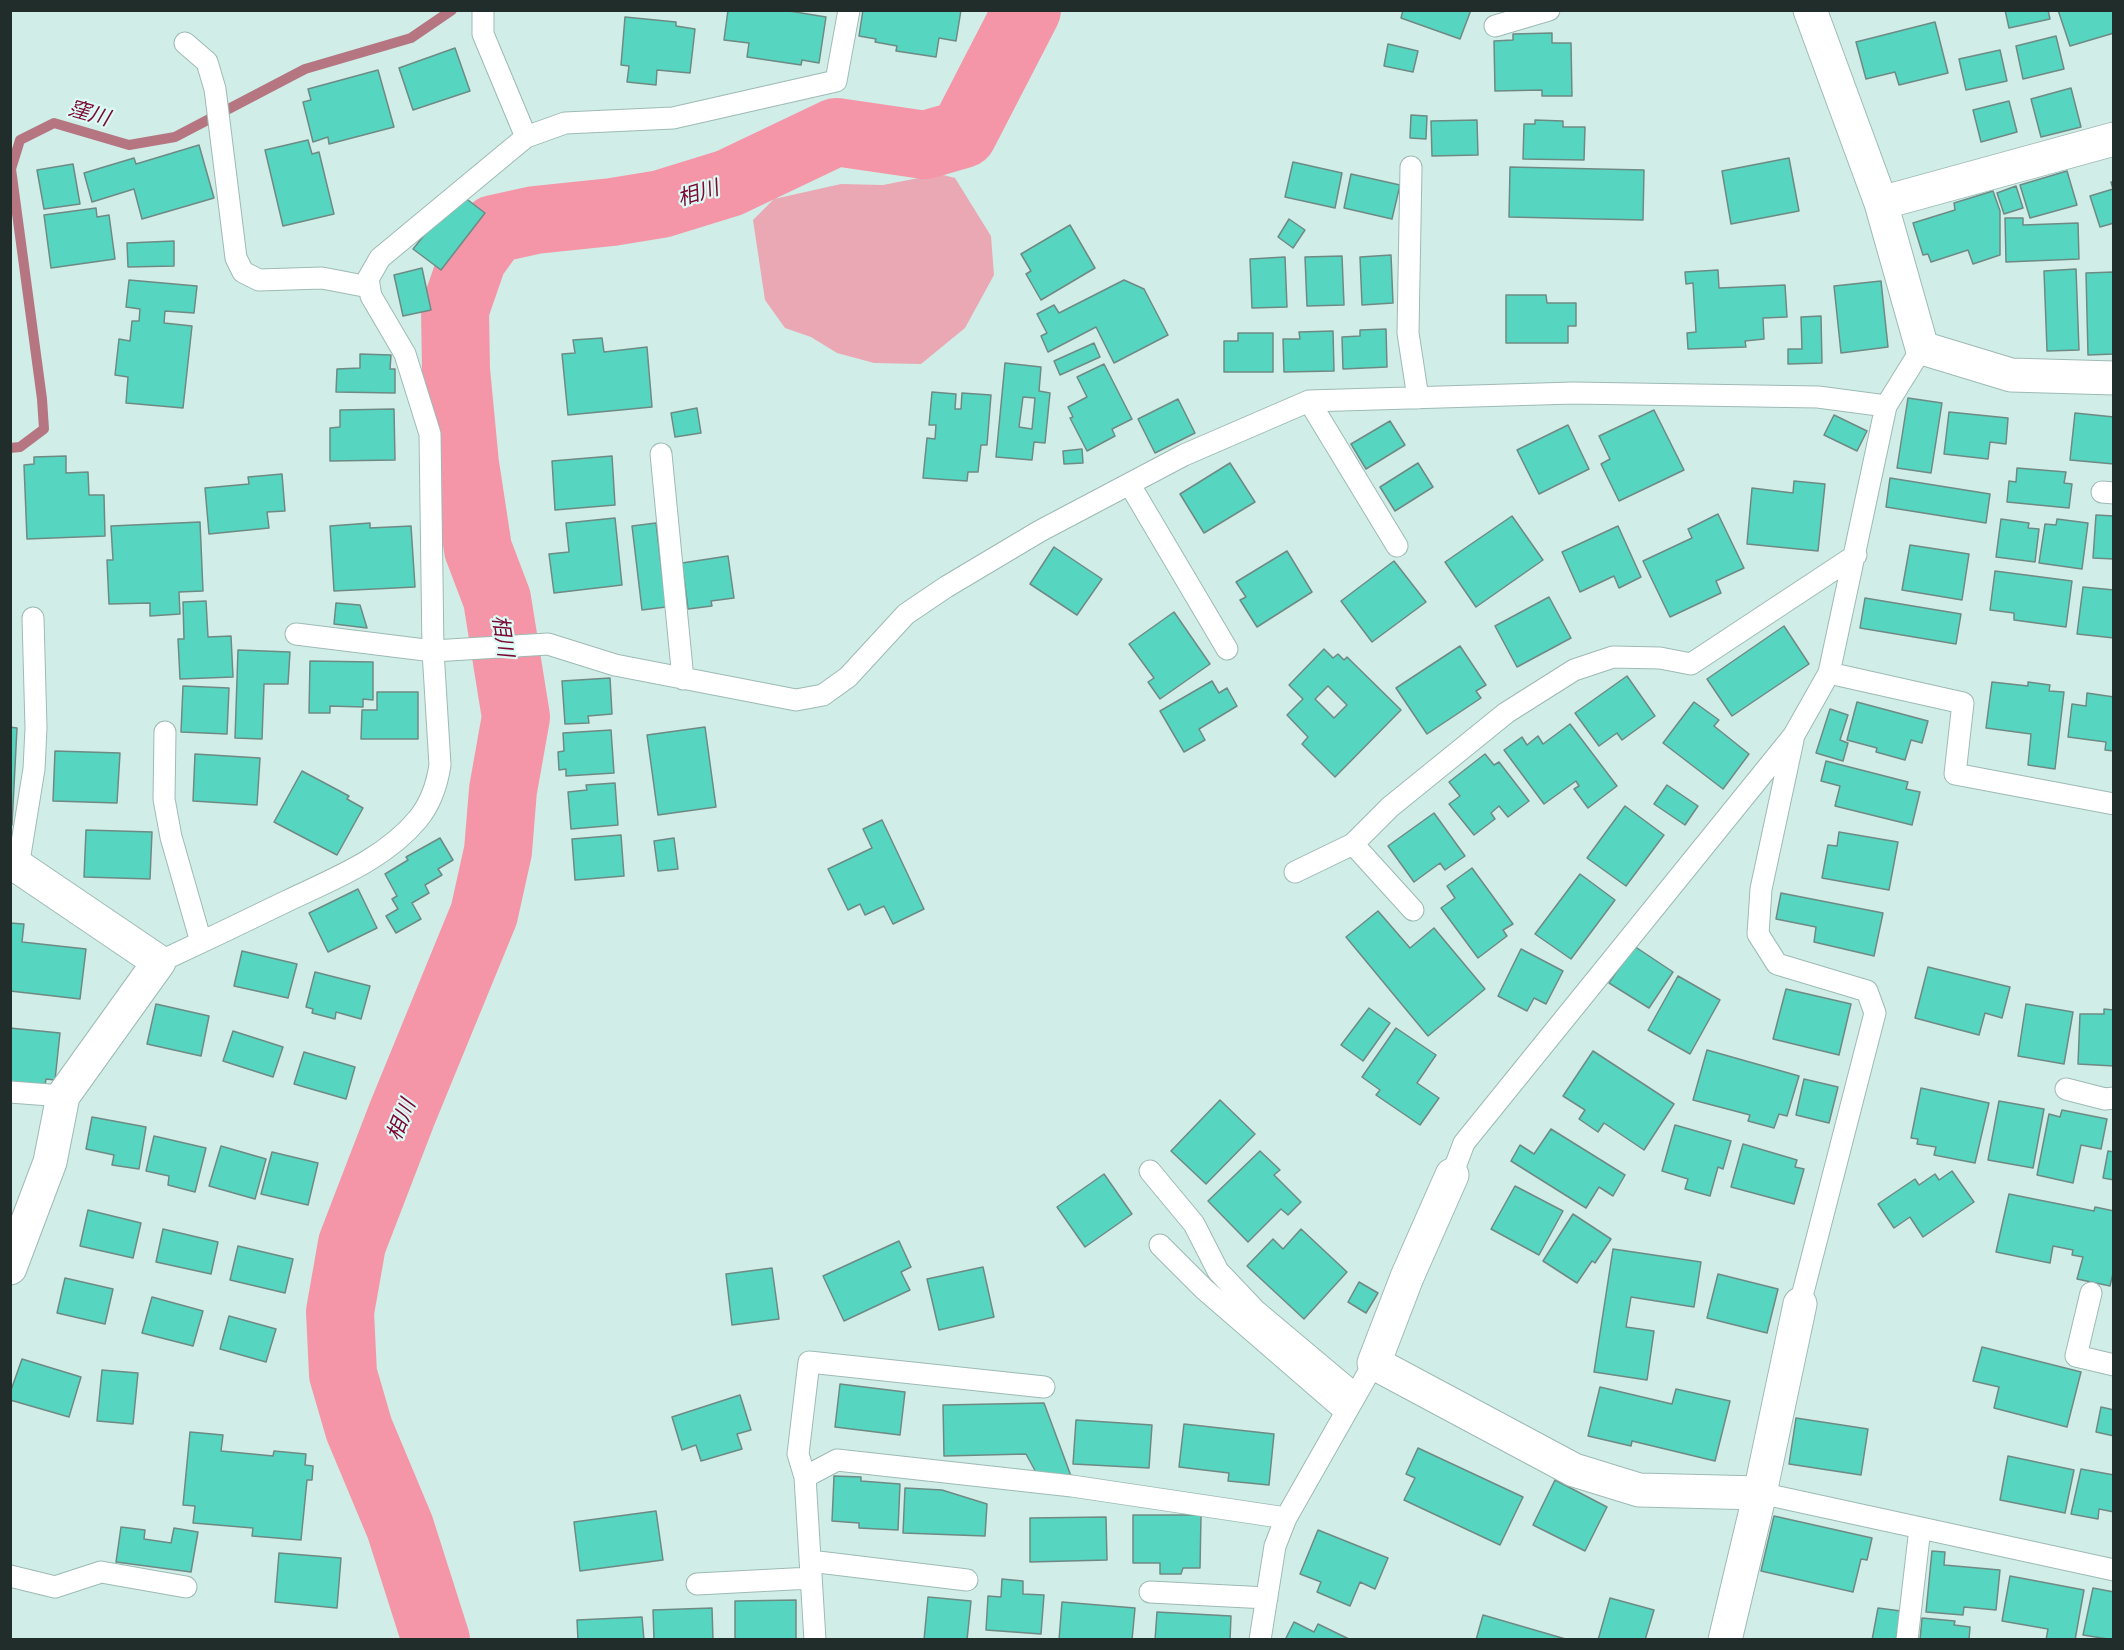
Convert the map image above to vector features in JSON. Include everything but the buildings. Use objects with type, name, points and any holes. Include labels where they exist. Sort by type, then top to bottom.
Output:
[{"type":"street","points":[[1810,10],[1881,203],[1922,348],[2011,375],[2114,378]]},
{"type":"street","points":[[1881,203],[2114,139]]},
{"type":"street","points":[[10,1268],[50,1162],[63,1096],[159,962],[14,864]]},
{"type":"street","points":[[1452,1175],[1407,1277],[1374,1363],[1574,1470],[1639,1490],[1760,1493]]},
{"type":"street","points":[[1725,1640],[1760,1493],[1800,1304]]},
{"type":"lane","points":[[483,10],[483,34],[526,137]]},
{"type":"lane","points":[[159,962],[375,857],[396,842],[418,819],[430,801],[438,782],[442,650],[430,434],[405,354],[371,296],[368,279],[380,258],[526,137],[565,123],[673,118],[836,81],[849,10]]},
{"type":"lane","points":[[1495,26],[1549,10]]},
{"type":"lane","points":[[185,43],[207,63],[215,89],[237,258],[243,272],[259,280],[322,278],[369,287]]},
{"type":"lane","points":[[1411,167],[1408,333],[1418,398]]},
{"type":"lane","points":[[1452,1175],[1464,1143],[1794,735],[1829,673],[1886,406],[1922,348]]},
{"type":"lane","points":[[296,634],[442,650],[548,644],[615,665],[796,700],[823,695],[848,677],[906,614],[946,587],[1040,531],[1184,455],[1309,401],[1573,393],[1818,397],[1886,406]]},
{"type":"lane","points":[[1309,401],[1397,546]]},
{"type":"lane","points":[[661,454],[683,679]]},
{"type":"lane","points":[[1130,485],[1227,649]]},
{"type":"lane","points":[[1295,872],[1353,843],[1390,807],[1506,713],[1574,670],[1613,657],[1660,658],[1691,664],[1856,555]]},
{"type":"lane","points":[[14,864],[34,770],[36,728],[33,618]]},
{"type":"lane","points":[[1829,673],[1962,703],[1955,774],[2114,804]]},
{"type":"lane","points":[[165,732],[165,799],[171,837],[201,942]]},
{"type":"lane","points":[[1794,735],[1761,889],[1758,934],[1777,964],[1867,991],[1875,1013],[1800,1304]]},
{"type":"lane","points":[[1353,843],[1413,910]]},
{"type":"lane","points":[[2066,1089],[2105,1099],[2114,1098]]},
{"type":"lane","points":[[10,1092],[63,1096]]},
{"type":"lane","points":[[1150,1171],[1165,1186],[1194,1224],[1218,1271],[1351,1403]]},
{"type":"lane","points":[[1160,1245],[1204,1289],[1351,1403]]},
{"type":"lane","points":[[2091,1293],[2076,1356],[2114,1365]]},
{"type":"lane","points":[[815,1640],[805,1478],[798,1454],[810,1362],[1044,1387]]},
{"type":"lane","points":[[1260,1640],[1275,1546],[1286,1518],[1374,1363]]},
{"type":"lane","points":[[805,1478],[837,1460],[1072,1486],[1286,1518]]},
{"type":"lane","points":[[1760,1493],[2114,1570]]},
{"type":"lane","points":[[1907,1640],[1920,1528]]},
{"type":"lane","points":[[697,1584],[810,1569],[967,1580]]},
{"type":"lane","points":[[10,1576],[54,1587],[101,1572],[186,1587]]},
{"type":"lane","points":[[1150,1592],[1267,1598]]},
{"type":"shaded area","points":[[939,174],[955,178],[991,236],[994,275],[965,328],[921,364],[874,363],[837,353],[811,337],[785,328],[765,300],[753,220],[774,199],[841,184],[883,185]]},
{"type":"waterway","name":"窪川","points":[[10,448],[20,447],[44,429],[11,169],[20,140],[54,123],[129,145],[175,137],[305,69],[411,38],[452,10]]},
{"type":"waterway","name":"相川","points":[[436,1640],[400,1527],[359,1429],[343,1374],[340,1312],[352,1244],[402,1114],[484,914],[498,851],[503,790],[516,717],[497,599],[478,549],[465,464],[456,370],[455,310],[473,258],[494,229],[535,220],[661,204],[729,183],[836,132],[925,145],[963,134],[1027,10]]}]
